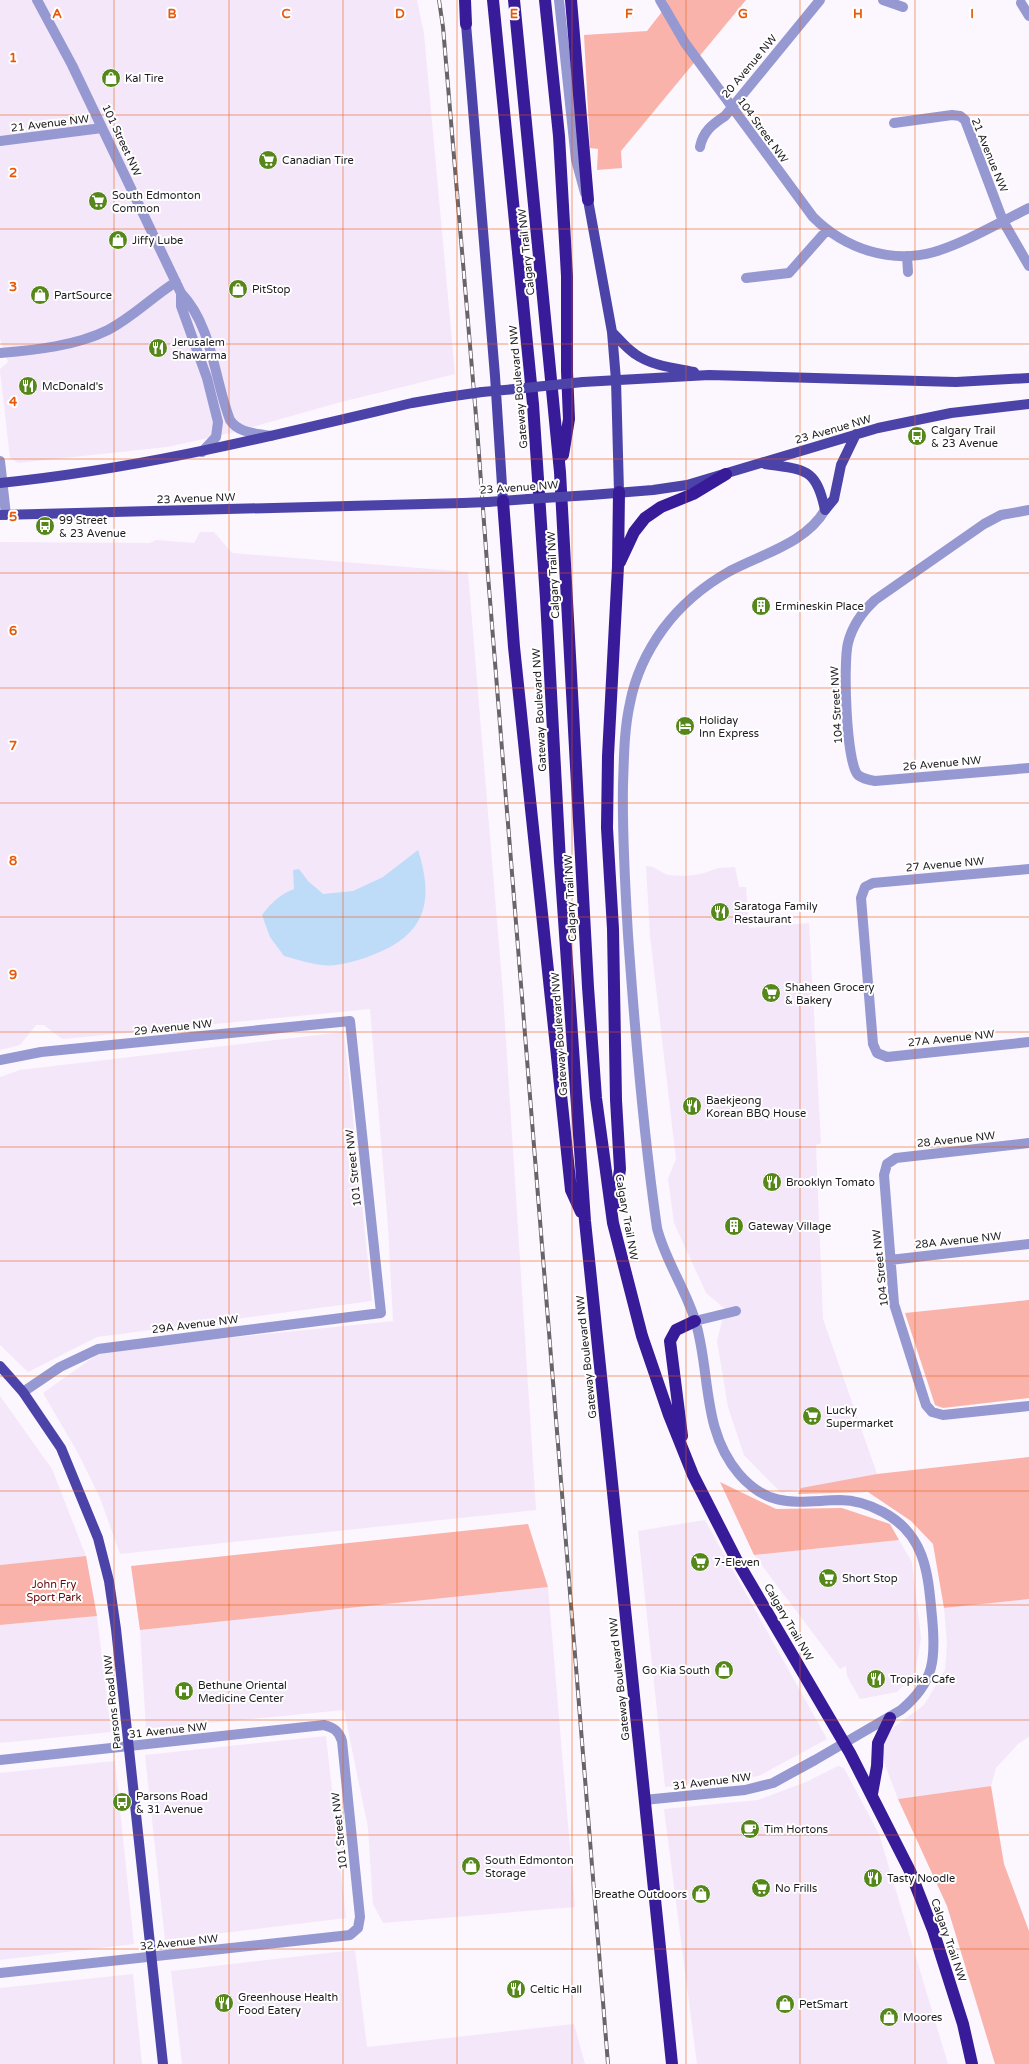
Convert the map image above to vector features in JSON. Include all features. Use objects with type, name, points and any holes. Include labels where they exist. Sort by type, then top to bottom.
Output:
[{"type":"highway","points":[[465,0],[466,24]]},
{"type":"highway","name":"Gateway Boulevard NW","points":[[493,0],[533,404],[546,592],[560,862],[585,1220],[672,2064]]},
{"type":"highway","name":"Calgary Trail NW","points":[[514,0],[560,472],[596,1098],[613,1223],[635,1315],[669,1415],[685,1453],[703,1495],[736,1559],[845,1743],[910,1871],[933,1930],[963,2024],[972,2064]]},
{"type":"highway","points":[[545,0],[559,136],[567,276],[567,371],[569,419],[560,472]]},
{"type":"highway","points":[[571,0],[588,200]]},
{"type":"highway","points":[[618,566],[634,532],[645,518],[662,507],[693,494],[726,474]]},
{"type":"highway","points":[[613,1223],[620,1170],[616,1100],[613,929],[607,828],[608,756],[618,566],[619,492]]},
{"type":"highway","points":[[503,501],[514,647],[571,1190],[585,1220]]},
{"type":"highway","points":[[685,1453],[670,1341],[676,1330],[695,1320]]},
{"type":"highway","points":[[872,1794],[877,1766],[878,1743],[890,1718]]},
{"type":"main road","points":[[466,24],[496,390],[503,501]]},
{"type":"main road","points":[[588,200],[612,332],[616,380],[619,492]]},
{"type":"main road","points":[[612,332],[634,354],[646,360],[664,366],[709,375]]},
{"type":"main road","points":[[1,483],[202,452],[412,403],[496,390],[584,382],[709,375],[956,382],[1029,378]]},
{"type":"main road","name":"23 Avenue NW","points":[[3,515],[488,502],[669,488],[761,464],[856,434],[951,413],[1029,404]]},
{"type":"main road","points":[[825,510],[834,500],[841,465],[856,434]]},
{"type":"main road","points":[[761,464],[806,472],[818,484],[825,510]]},
{"type":"main road","name":"Parsons Road NW","points":[[0,1366],[23,1392],[61,1448],[98,1538],[109,1581],[116,1629],[163,2064]]},
{"type":"street","name":"101 Street NW","points":[[37,0],[70,60],[181,293],[190,302],[206,339],[233,424],[242,430],[274,436]]},
{"type":"street","points":[[462,0],[466,24]]},
{"type":"street","points":[[559,0],[576,160],[580,178],[588,200]]},
{"type":"street","name":"104 Street NW","points":[[660,0],[681,38],[813,218],[827,230]]},
{"type":"street","name":"20 Avenue NW","points":[[700,147],[704,133],[711,125],[725,116],[731,106],[820,0]]},
{"type":"street","points":[[883,0],[903,7]]},
{"type":"street","points":[[1021,3],[1029,16]]},
{"type":"street","name":"21 Avenue NW","points":[[894,123],[952,115],[963,118],[968,126],[1003,221],[1029,266]]},
{"type":"street","name":"21 Avenue NW","points":[[0,141],[102,128]]},
{"type":"street","points":[[746,278],[789,273],[827,230],[845,241],[868,251],[881,254],[907,256],[942,249],[1029,208]]},
{"type":"street","points":[[907,256],[908,272]]},
{"type":"street","points":[[0,353],[53,345],[98,334],[124,320],[176,282]]},
{"type":"street","name":"101 Street NW","points":[[181,293],[181,306],[207,378],[218,422],[216,437],[202,452]]},
{"type":"street","points":[[0,461],[3,515]]},
{"type":"street","points":[[825,510],[809,530],[718,578],[693,597],[673,617],[655,642],[641,668],[632,693],[626,723],[623,809],[625,882],[637,1048],[648,1160],[660,1238],[695,1320],[703,1355],[705,1385],[711,1414],[723,1449],[737,1472],[746,1481],[766,1495],[792,1502],[841,1500],[868,1505],[889,1515],[902,1525],[920,1551],[925,1565],[934,1636],[934,1661],[928,1680],[908,1704],[890,1718],[845,1743]]},
{"type":"street","name":"104 Street NW","points":[[858,775],[851,758],[845,678],[846,652],[852,631],[862,614],[875,600],[959,540],[992,519],[1010,513],[1029,510]]},
{"type":"street","name":"26 Avenue NW","points":[[858,775],[864,779],[875,781],[1029,768]]},
{"type":"street","name":"27 Avenue NW","points":[[877,1053],[873,1044],[861,898],[865,887],[873,883],[1029,870]]},
{"type":"street","name":"101 Street NW","points":[[350,1021],[381,1313]]},
{"type":"street","name":"29 Avenue NW","points":[[0,1060],[41,1052],[350,1021]]},
{"type":"street","name":"27A Avenue NW","points":[[877,1053],[887,1057],[1029,1042]]},
{"type":"street","name":"28 Avenue NW","points":[[887,1164],[896,1158],[1029,1143]]},
{"type":"street","name":"104 Street NW","points":[[887,1164],[884,1175],[890,1260],[896,1309],[924,1401],[932,1412],[938,1414],[1029,1406]]},
{"type":"street","name":"28A Avenue NW","points":[[890,1260],[1029,1244]]},
{"type":"street","points":[[695,1320],[736,1311]]},
{"type":"street","name":"29A Avenue NW","points":[[23,1392],[60,1366],[98,1349],[381,1313]]},
{"type":"street","name":"31 Avenue NW","points":[[0,1760],[324,1725],[338,1732]]},
{"type":"street","name":"101 Street NW","points":[[338,1732],[342,1741],[344,1760],[360,1917],[358,1928]]},
{"type":"street","name":"31 Avenue NW","points":[[644,1800],[751,1789],[786,1777],[845,1743]]},
{"type":"street","name":"32 Avenue NW","points":[[0,1973],[350,1935],[358,1928]]},
{"type":"shaded area","name":"South Edmonton Common","points":[[0,0],[417,0],[424,34],[455,374],[341,402],[235,432],[167,447],[18,463],[10,458],[0,371],[0,369],[8,362],[0,339]]},
{"type":"shaded area","points":[[200,532],[214,532],[232,553],[468,572],[503,994],[536,1510],[120,1554],[100,1498],[78,1453],[43,1393],[102,1351],[393,1321],[388,1226],[370,1009],[62,1039],[44,1025],[36,1025],[20,1045],[0,1050],[0,542],[150,543],[156,540],[194,543]]},
{"type":"shaded area","points":[[646,866],[653,867],[667,875],[686,876],[701,874],[719,868],[735,867],[739,887],[746,887],[749,928],[809,923],[821,1143],[816,1145],[823,1319],[877,1474],[781,1493],[744,1455],[728,1407],[717,1341],[725,1309],[706,1293],[674,1223],[668,1179],[676,1159],[650,936]]},
{"type":"shaded area","points":[[344,1032],[372,1301],[97,1337],[28,1372],[0,1345],[0,1077],[20,1070]]},
{"type":"shaded area","points":[[0,1396],[52,1469],[86,1556],[0,1565]]},
{"type":"shaded area","points":[[705,1520],[827,1739],[759,1776],[665,1787],[638,1531]]},
{"type":"shaded area","points":[[899,1540],[912,1562],[921,1638],[915,1674],[897,1692],[860,1699],[847,1676],[846,1666],[840,1669],[754,1555]]},
{"type":"shaded area","points":[[548,1587],[575,1907],[383,1923],[373,1904],[368,1828],[344,1710],[146,1729],[140,1630]]},
{"type":"shaded area","points":[[1029,1599],[1029,1737],[1018,1744],[996,1768],[991,1786],[898,1799],[885,1765],[882,1751],[886,1738],[894,1727],[924,1705],[945,1670],[947,1643],[944,1608]]},
{"type":"shaded area","points":[[97,1616],[111,1732],[0,1743],[0,1625]]},
{"type":"shaded area","points":[[326,1736],[346,1918],[165,1940],[145,1755]]},
{"type":"shaded area","points":[[115,1761],[134,1944],[0,1960],[0,1773]]},
{"type":"shaded area","points":[[838,1766],[844,1768],[879,1834],[948,2064],[697,2064],[664,1809],[758,1800],[806,1782]]},
{"type":"shaded area","points":[[355,1950],[367,2047],[574,2024],[585,2064],[182,2064],[171,1971]]},
{"type":"shaded area","points":[[133,1974],[142,2064],[0,2064],[0,1988]]},
{"type":"green space","points":[[666,0],[746,0],[621,151],[622,168],[597,170],[598,149],[590,148],[584,35],[647,31],[668,4]]},
{"type":"green space","points":[[1029,1300],[1029,1398],[943,1408],[935,1405],[905,1313]]},
{"type":"green space","points":[[1029,1457],[1029,1599],[944,1608],[933,1544],[911,1521],[868,1492],[798,1494],[801,1488],[877,1474]]},
{"type":"green space","points":[[720,1482],[776,1509],[842,1508],[890,1524],[899,1540],[754,1555]]},
{"type":"green space","points":[[528,1524],[548,1587],[140,1630],[131,1566]]},
{"type":"green space","name":"John Fry Sport Park","points":[[86,1556],[97,1616],[0,1625],[0,1565]]},
{"type":"green space","points":[[991,1786],[1004,1864],[1029,1931],[1029,2064],[995,2064],[947,1906],[898,1799]]},
{"type":"water","points":[[418,850],[423,869],[425,902],[421,915],[414,928],[389,948],[353,962],[322,965],[308,963],[284,956],[270,937],[262,915],[276,899],[294,889],[293,870],[299,869],[308,881],[323,894],[353,891],[383,877]]},
{"type":"railway","points":[[439,0],[443,27],[477,428],[608,2064]]},
{"type":"place","name":"Kal Tire","points":[[111,78]]},
{"type":"place","name":"Canadian Tire","points":[[268,160]]},
{"type":"place","name":"South Edmonton Common","points":[[98,201]]},
{"type":"place","name":"Jiffy Lube","points":[[118,240]]},
{"type":"place","name":"PitStop","points":[[238,289]]},
{"type":"place","name":"PartSource","points":[[40,295]]},
{"type":"place","name":"Jerusalem Shawarma","points":[[158,348]]},
{"type":"place","name":"McDonald's","points":[[28,386]]},
{"type":"place","name":"Calgary Trail & 23 Avenue","points":[[917,436]]},
{"type":"place","name":"99 Street & 23 Avenue","points":[[45,526]]},
{"type":"place","name":"Ermineskin Place","points":[[761,606]]},
{"type":"place","name":"Holiday Inn Express","points":[[685,726]]},
{"type":"place","name":"Saratoga Family Restaurant","points":[[720,912]]},
{"type":"place","name":"Shaheen Grocery & Bakery","points":[[771,993]]},
{"type":"place","name":"Baekjeong Korean BBQ House","points":[[692,1106]]},
{"type":"place","name":"Brooklyn Tomato","points":[[772,1182]]},
{"type":"place","name":"Gateway Village","points":[[734,1226]]},
{"type":"place","name":"Lucky Supermarket","points":[[812,1416]]},
{"type":"place","name":"7-Eleven","points":[[700,1562]]},
{"type":"place","name":"Short Stop","points":[[828,1578]]},
{"type":"place","name":"Go Kia South","points":[[724,1670]]},
{"type":"place","name":"Tropika Cafe","points":[[876,1679]]},
{"type":"place","name":"Bethune Oriental Medicine Center","points":[[184,1691]]},
{"type":"place","name":"Parsons Road & 31 Avenue","points":[[122,1802]]},
{"type":"place","name":"Tim Hortons","points":[[750,1829]]},
{"type":"place","name":"South Edmonton Storage","points":[[471,1866]]},
{"type":"place","name":"Tasty Noodle","points":[[873,1878]]},
{"type":"place","name":"No Frills","points":[[761,1888]]},
{"type":"place","name":"Breathe Outdoors","points":[[701,1894]]},
{"type":"place","name":"Celtic Hall","points":[[516,1989]]},
{"type":"place","name":"Greenhouse Health Food Eatery","points":[[224,2003]]},
{"type":"place","name":"PetSmart","points":[[785,2004]]},
{"type":"place","name":"Moores","points":[[889,2017]]}]
